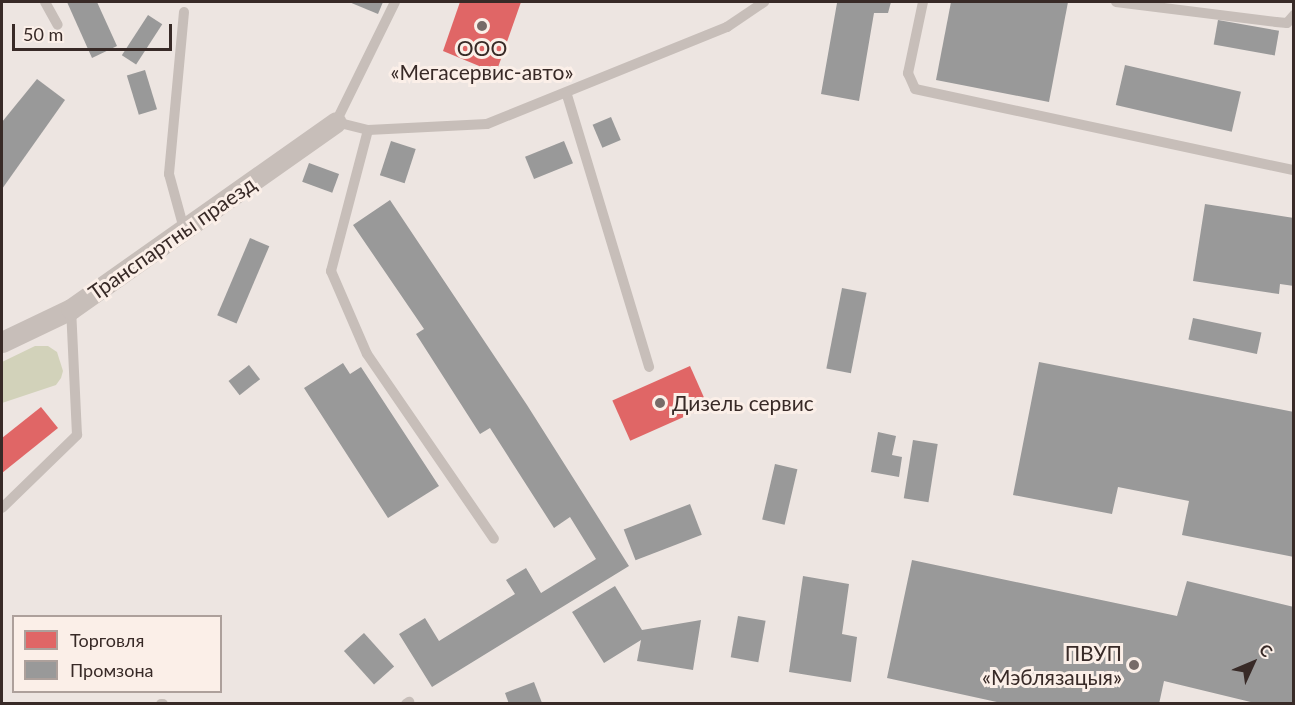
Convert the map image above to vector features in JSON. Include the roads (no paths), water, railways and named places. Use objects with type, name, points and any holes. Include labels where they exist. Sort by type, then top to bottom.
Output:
[{"type":"street","name":"Транспартны праезд","points":[[2,342],[71,309],[336,122]]},
{"type":"lane","points":[[45,2],[58,25]]},
{"type":"lane","points":[[395,2],[336,122],[368,130],[487,124],[567,95],[727,27],[764,2]]},
{"type":"lane","points":[[922,2],[908,73],[915,88],[1293,170]]},
{"type":"lane","points":[[1116,2],[1276,22],[1287,22],[1293,15]]},
{"type":"lane","points":[[184,12],[169,174],[184,229]]},
{"type":"lane","points":[[567,95],[649,367]]},
{"type":"lane","points":[[368,130],[331,271],[367,354],[494,539]]},
{"type":"lane","points":[[2,508],[77,435],[71,309]]},
{"type":"place","name":"ООО «Мегасервис-авто»","points":[[482,26]]},
{"type":"place","name":"Дизель сервис","points":[[660,403]]},
{"type":"place","name":"ПВУП «Мэблязацыя»","points":[[1134,665]]}]
